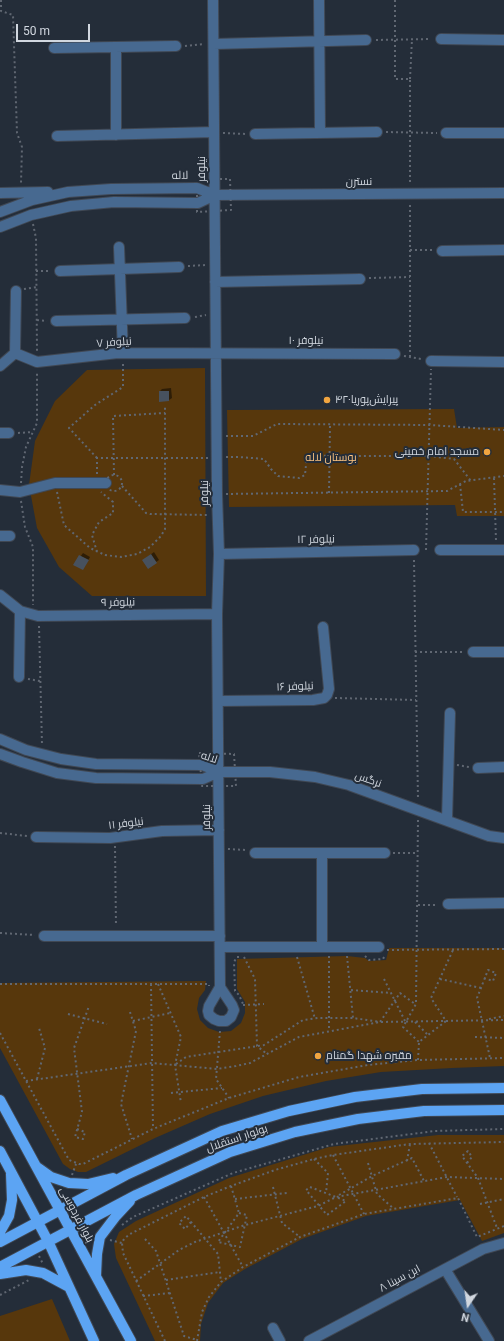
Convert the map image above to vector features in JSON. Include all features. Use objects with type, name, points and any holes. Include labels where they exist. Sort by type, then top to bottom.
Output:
[{"type":"main road","name":"بولوار استقلال","points":[[0,1242],[126,1175],[222,1131],[289,1111],[355,1097],[414,1090],[504,1088]]},
{"type":"main road","name":"بلوار فردوسی","points":[[0,1100],[131,1341]]},
{"type":"main road","name":"بولوار استقلال","points":[[0,1267],[136,1194],[230,1152],[294,1132],[358,1119],[424,1111],[504,1110]]},
{"type":"main road","points":[[0,1151],[48,1241],[94,1341]]},
{"type":"main road","points":[[36,1166],[51,1177],[69,1183],[88,1184],[126,1175]]},
{"type":"main road","points":[[0,1232],[9,1216],[12,1200],[11,1172]]},
{"type":"main road","points":[[96,1276],[97,1254],[100,1237],[116,1216],[136,1194]]},
{"type":"main road","points":[[0,1274],[26,1270],[43,1273],[69,1287]]},
{"type":"street","name":"نیلوفر","points":[[213,0],[216,458],[219,554],[217,614],[220,986]]},
{"type":"street","points":[[319,0],[320,132]]},
{"type":"street","points":[[440,39],[504,40]]},
{"type":"street","points":[[214,44],[366,40]]},
{"type":"street","points":[[54,48],[176,46]]},
{"type":"street","points":[[116,47],[116,135]]},
{"type":"street","points":[[57,136],[214,132]]},
{"type":"street","points":[[255,134],[377,132]]},
{"type":"street","points":[[446,133],[504,134]]},
{"type":"street","name":"لاله","points":[[0,212],[32,200],[68,192],[111,188],[197,188],[215,195]]},
{"type":"street","points":[[0,193],[68,192]]},
{"type":"street","name":"نسترن","points":[[215,195],[504,193]]},
{"type":"street","points":[[0,227],[31,215],[71,206],[114,202],[198,203],[215,195]]},
{"type":"street","points":[[119,247],[123,353]]},
{"type":"street","points":[[442,251],[504,250]]},
{"type":"street","points":[[60,271],[179,267]]},
{"type":"street","points":[[215,282],[360,278]]},
{"type":"street","points":[[0,366],[15,353],[16,291]]},
{"type":"street","points":[[56,321],[185,318]]},
{"type":"street","name":"نیلوفر ۷","points":[[15,353],[37,362],[123,353],[216,353]]},
{"type":"street","name":"نیلوفر ۱۰","points":[[216,353],[395,354]]},
{"type":"street","points":[[431,361],[504,362]]},
{"type":"street","points":[[0,490],[20,492],[55,483],[101,483]]},
{"type":"street","name":"نیلوفر ۱۲","points":[[219,554],[414,550]]},
{"type":"street","points":[[440,550],[500,550]]},
{"type":"street","points":[[0,595],[20,611],[19,677]]},
{"type":"street","name":"نیلوفر ۹","points":[[20,611],[38,616],[217,614]]},
{"type":"street","name":"نیلوفر ۱۶","points":[[218,701],[313,700],[324,698],[329,689],[323,627]]},
{"type":"street","points":[[473,652],[504,652]]},
{"type":"street","points":[[447,820],[450,713]]},
{"type":"street","name":"لاله","points":[[0,739],[26,750],[61,759],[96,764],[202,765],[219,772]]},
{"type":"street","name":"لاله","points":[[0,754],[57,773],[96,778],[203,779],[219,772]]},
{"type":"street","points":[[478,768],[504,767]]},
{"type":"street","name":"نرگس","points":[[219,772],[270,772],[315,777],[348,785],[489,836],[504,838]]},
{"type":"street","name":"نیلوفر ۱۱","points":[[36,837],[115,838],[162,831],[219,830]]},
{"type":"street","points":[[255,853],[385,853]]},
{"type":"street","points":[[322,853],[322,952]]},
{"type":"street","points":[[448,904],[504,903]]},
{"type":"street","points":[[44,936],[220,936]]},
{"type":"street","points":[[220,947],[322,952],[379,947]]},
{"type":"street","name":"ابن سینا ۸","points":[[309,1341],[483,1249],[504,1243]]},
{"type":"street","points":[[445,1269],[489,1341]]},
{"type":"street","points":[[273,1328],[280,1341]]},
{"type":"path","points":[[1,0],[1,11],[13,15],[17,133],[22,147],[21,193]]},
{"type":"path","points":[[395,0],[395,79],[410,79]]},
{"type":"path","points":[[410,357],[410,79],[412,39]]},
{"type":"path","points":[[366,40],[440,39]]},
{"type":"path","points":[[176,46],[214,44]]},
{"type":"path","points":[[214,132],[255,134]]},
{"type":"path","points":[[377,132],[446,133]]},
{"type":"path","points":[[410,250],[442,251]]},
{"type":"path","points":[[179,267],[215,265]]},
{"type":"path","points":[[36,271],[60,271]]},
{"type":"path","points":[[360,278],[410,277]]},
{"type":"path","points":[[185,318],[215,314]]},
{"type":"path","points":[[97,552],[92,535],[99,522],[113,513],[113,502],[102,494],[97,458],[68,428],[95,405],[123,387],[123,353]]},
{"type":"path","points":[[395,354],[431,361],[426,550],[414,550],[418,810],[418,950],[416,1004],[405,1021],[403,1027],[419,1042]]},
{"type":"path","points":[[55,483],[64,525],[90,548],[113,557],[121,557],[130,556],[150,547],[161,536],[165,529],[165,406]]},
{"type":"path","points":[[114,475],[112,416],[165,413]]},
{"type":"path","points":[[216,437],[253,436],[277,424],[430,425],[504,430]]},
{"type":"path","points":[[329,492],[330,425]]},
{"type":"path","points":[[4,433],[33,432]]},
{"type":"path","points":[[97,458],[238,457],[264,459],[278,476],[299,478],[305,475],[306,455],[429,456],[454,459],[471,481]]},
{"type":"path","points":[[217,494],[447,491],[460,484],[471,481],[504,476]]},
{"type":"path","points":[[494,478],[495,512],[500,550]]},
{"type":"path","points":[[460,484],[463,512],[504,512]]},
{"type":"path","points":[[122,486],[146,513],[165,515],[217,515]]},
{"type":"path","points":[[415,652],[473,652]]},
{"type":"path","points":[[324,698],[416,700]]},
{"type":"path","points":[[448,764],[478,768]]},
{"type":"path","points":[[0,833],[36,837]]},
{"type":"path","points":[[115,838],[116,935]]},
{"type":"path","points":[[219,848],[249,850],[255,853]]},
{"type":"path","points":[[385,853],[418,853]]},
{"type":"path","points":[[418,905],[448,904]]},
{"type":"path","points":[[0,933],[44,936]]},
{"type":"path","points":[[359,956],[364,956],[369,960],[383,959],[387,950],[504,949]]},
{"type":"path","points":[[446,1021],[431,998],[453,950]]},
{"type":"path","points":[[322,952],[329,956],[335,956]]},
{"type":"path","points":[[303,956],[297,956],[315,1019]]},
{"type":"path","points":[[329,956],[330,1031]]},
{"type":"path","points":[[341,956],[353,956]]},
{"type":"path","points":[[347,956],[353,1018]]},
{"type":"path","points":[[243,1010],[242,999],[235,991],[234,962],[237,957],[252,957]]},
{"type":"path","points":[[244,957],[255,979],[257,1046],[267,1054]]},
{"type":"path","points":[[484,978],[493,981],[496,973],[488,970],[484,978],[477,998],[490,1058]]},
{"type":"path","points":[[384,979],[405,1021]]},
{"type":"path","points":[[440,979],[481,988]]},
{"type":"path","points":[[0,984],[208,984],[208,991]]},
{"type":"path","points":[[151,984],[153,1129]]},
{"type":"path","points":[[157,984],[181,1037],[175,1065],[181,1103]]},
{"type":"path","points":[[351,990],[391,993]]},
{"type":"path","points":[[380,1022],[400,993],[416,1004]]},
{"type":"path","points":[[243,1004],[264,1004]]},
{"type":"path","points":[[77,1129],[85,1132],[83,1139],[74,1137],[82,1112],[74,1048],[88,1006]]},
{"type":"path","points":[[130,1012],[136,1031],[121,1104],[132,1139]]},
{"type":"path","points":[[133,1021],[170,1013]]},
{"type":"path","points":[[68,1014],[108,1024]]},
{"type":"path","points":[[482,1020],[504,1016]]},
{"type":"path","points":[[175,1065],[186,1057],[264,1045],[303,1020],[353,1018],[380,1022]]},
{"type":"path","points":[[26,1081],[152,1063],[217,1069],[250,1063],[299,1037],[380,1022],[504,1020]]},
{"type":"path","points":[[414,1021],[428,1035]]},
{"type":"path","points":[[418,1060],[419,1042],[446,1021]]},
{"type":"path","points":[[37,1079],[45,1048],[39,1028]]},
{"type":"path","points":[[215,1028],[226,1029]]},
{"type":"path","points":[[220,1029],[216,1079],[228,1098]]},
{"type":"path","points":[[0,1033],[69,1160],[83,1164],[153,1129],[228,1098],[299,1077],[418,1060],[504,1058]]},
{"type":"path","points":[[476,1037],[504,1038]]},
{"type":"path","points":[[171,1093],[222,1088]]},
{"type":"path","points":[[118,1229],[133,1218],[233,1173],[334,1144],[435,1132],[504,1129]]},
{"type":"path","points":[[165,1341],[123,1253],[122,1248],[124,1239],[130,1234],[204,1197],[231,1186],[275,1170],[333,1155],[410,1144],[504,1142]]},
{"type":"path","points":[[430,1143],[477,1237],[504,1226]]},
{"type":"path","points":[[406,1161],[410,1144]]},
{"type":"path","points":[[467,1163],[472,1157],[468,1151],[462,1156],[467,1163],[478,1178],[497,1228]]},
{"type":"path","points":[[333,1155],[364,1214]]},
{"type":"path","points":[[136,1281],[179,1250],[245,1224],[318,1206],[372,1176],[412,1158],[425,1181]]},
{"type":"path","points":[[314,1160],[328,1173],[326,1193]]},
{"type":"path","points":[[368,1163],[378,1194],[393,1208]]},
{"type":"path","points":[[336,1197],[447,1177],[504,1179]]},
{"type":"path","points":[[231,1186],[239,1213]]},
{"type":"path","points":[[273,1187],[282,1223],[300,1237]]},
{"type":"path","points":[[310,1187],[336,1197],[346,1201],[327,1215],[306,1190],[310,1187]]},
{"type":"path","points":[[235,1199],[287,1193]]},
{"type":"path","points":[[204,1197],[243,1267]]},
{"type":"path","points":[[145,1240],[156,1251],[184,1336],[197,1340],[202,1312],[209,1297],[221,1282],[243,1267],[300,1237],[364,1214],[458,1198]]},
{"type":"path","points":[[480,1204],[504,1198]]},
{"type":"path","points":[[239,1213],[247,1215],[240,1247],[218,1242],[224,1233],[239,1213]]},
{"type":"path","points":[[191,1222],[185,1229],[180,1223],[186,1216],[218,1254],[221,1282]]},
{"type":"path","points":[[166,1280],[220,1272]]},
{"type":"path","points":[[0,1295],[43,1273]]},
{"type":"path","points":[[143,1296],[170,1293]]},
{"type":"green space","points":[[205,368],[206,596],[92,596],[59,567],[37,528],[29,485],[35,441],[55,401],[87,370]]},
{"type":"green space","name":"بوستان لاله","points":[[454,409],[457,428],[504,427],[504,516],[457,516],[455,505],[229,507],[227,410]]},
{"type":"green space","points":[[389,948],[504,948],[504,1066],[381,1072],[326,1081],[263,1096],[210,1114],[155,1138],[86,1172],[78,1172],[63,1164],[0,1048],[0,983],[206,981],[205,990],[199,998],[197,1009],[200,1020],[208,1028],[219,1032],[231,1031],[241,1023],[245,1013],[245,1002],[237,989],[237,959],[347,956],[365,958],[369,961],[386,960]]},
{"type":"green space","points":[[438,1135],[504,1135],[504,1233],[482,1241],[460,1200],[366,1216],[302,1239],[245,1269],[223,1283],[208,1303],[201,1324],[200,1341],[155,1341],[116,1258],[114,1244],[119,1232],[136,1221],[229,1178],[329,1147]]},
{"type":"green space","points":[[52,1299],[70,1341],[0,1341],[0,1316]]},
{"type":"building","points":[[159,391],[169,391],[169,401],[159,402]]},
{"type":"building","points":[[151,554],[157,563],[148,569],[142,560]]},
{"type":"building","points":[[79,555],[89,560],[83,570],[73,565]]},
{"type":"place","name":"پیرایش‌پوریا۴۲۰","points":[[327,400]]},
{"type":"place","name":"مسجد امام خمینی","points":[[487,452]]},
{"type":"place","name":"مقبره شهدا گمنام","points":[[318,1056]]}]
